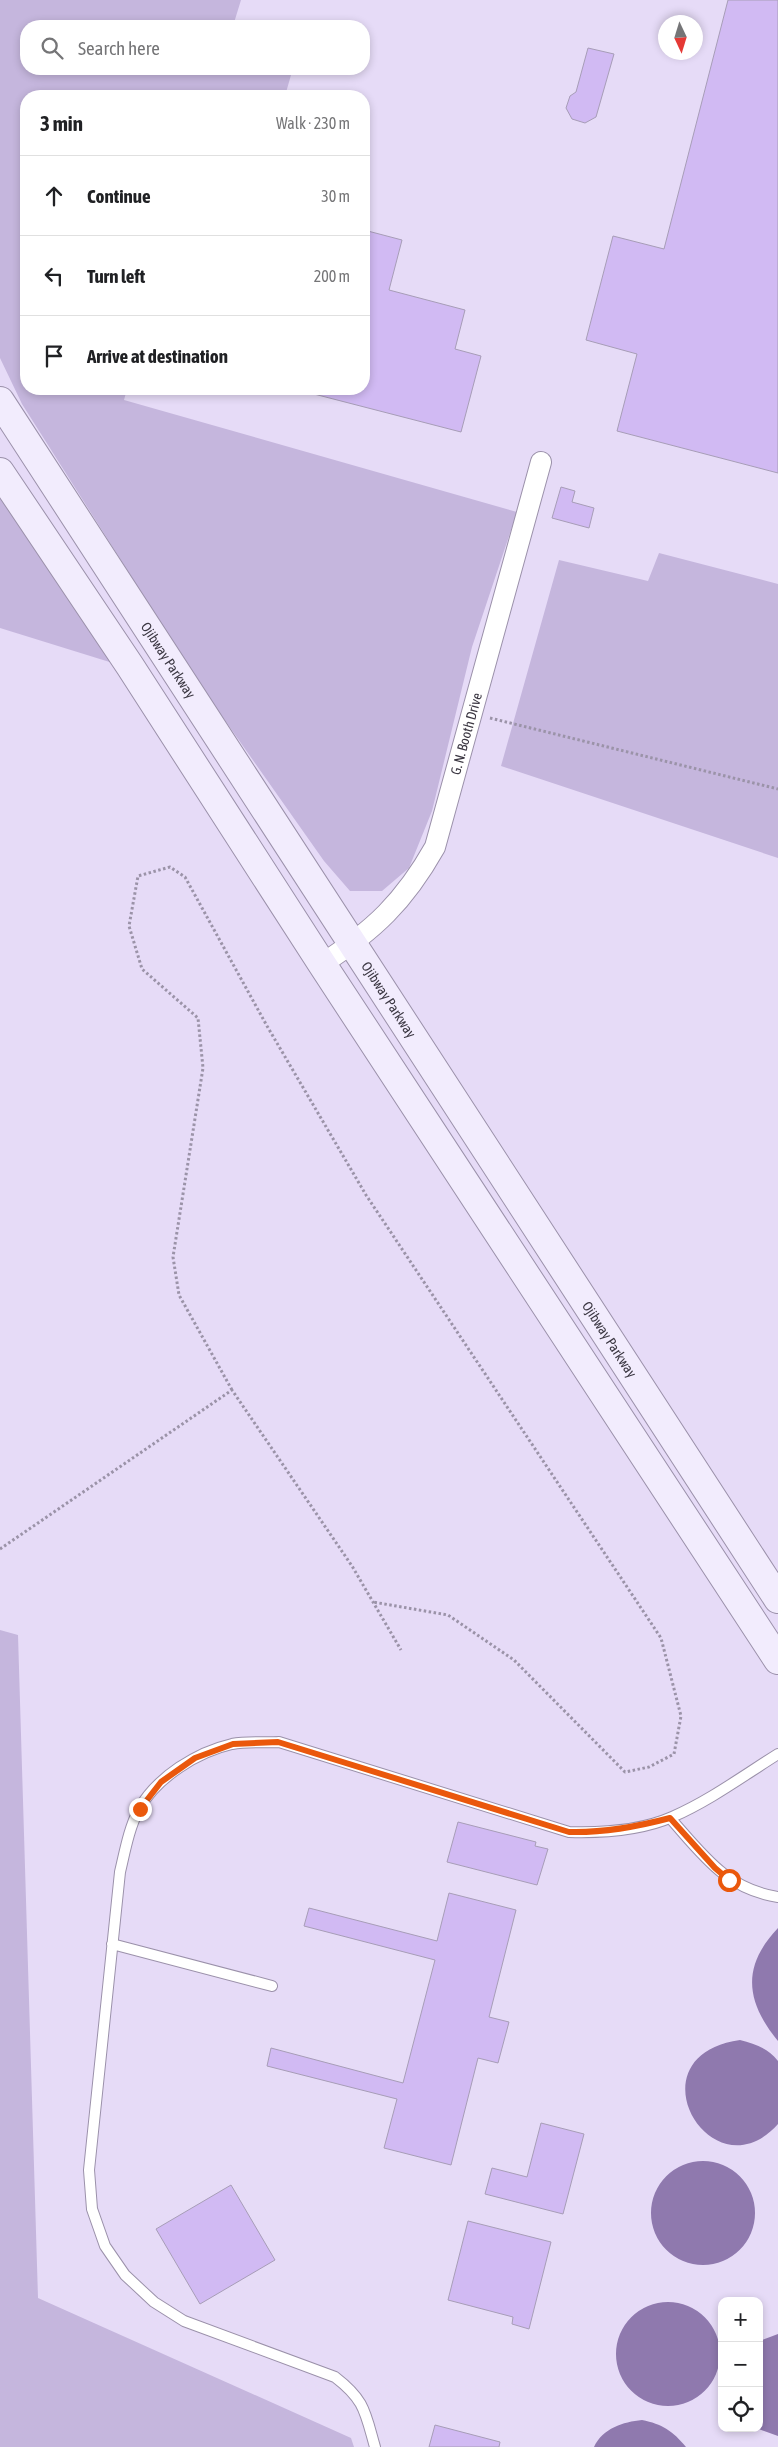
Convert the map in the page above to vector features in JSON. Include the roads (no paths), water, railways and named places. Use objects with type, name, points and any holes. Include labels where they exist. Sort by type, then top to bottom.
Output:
[{"type":"main road","name":"Ojibway Parkway","points":[[0,401],[778,1599]]},
{"type":"main road","points":[[0,472],[130,666],[322,964],[778,1660]]},
{"type":"street","name":"G. N. Booth Drive","points":[[322,964],[352,944],[387,916],[405,894],[435,847],[541,462]]},
{"type":"lane","points":[[375,2447],[363,2408],[353,2391],[335,2377],[184,2321],[154,2302],[125,2275],[106,2246],[92,2209],[89,2170],[120,1872],[128,1841],[140,1809],[161,1782],[188,1763],[233,1744],[278,1742],[569,1832],[599,1833],[636,1827],[670,1818],[704,1801],[778,1754]]},
{"type":"lane","points":[[670,1818],[715,1868],[729,1880],[752,1891],[778,1898]]},
{"type":"lane","points":[[112,1944],[272,1986]]}]
